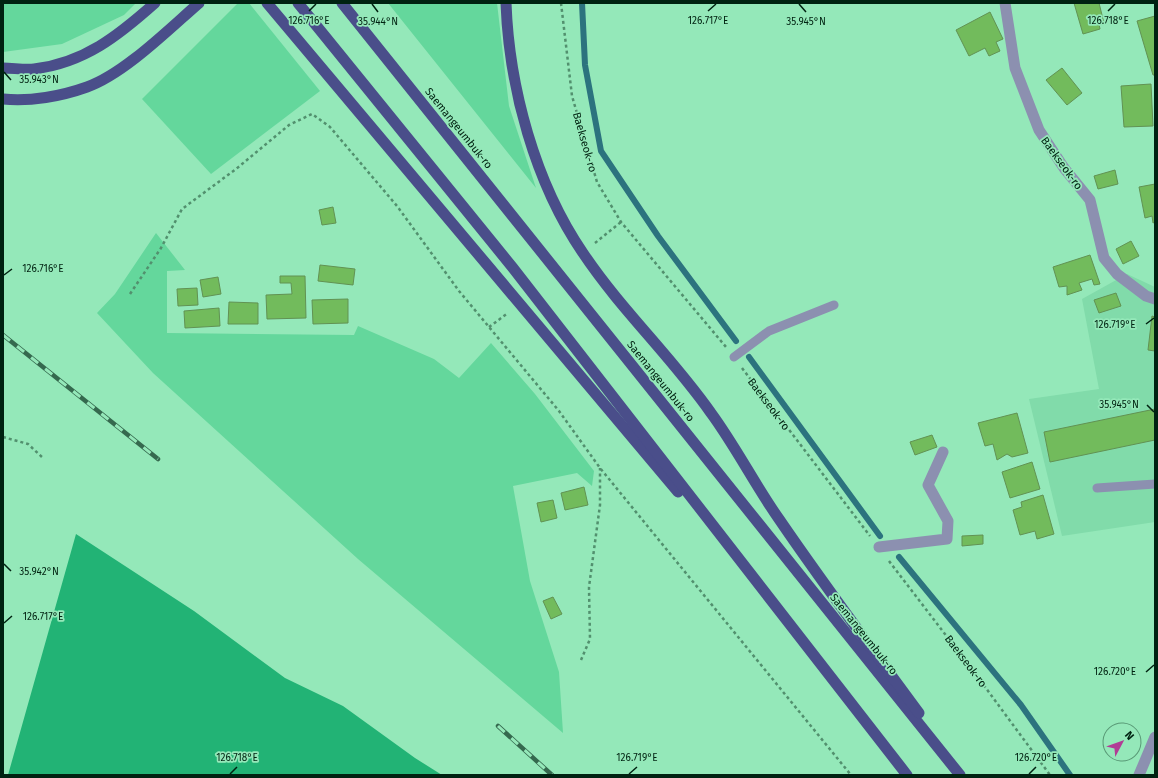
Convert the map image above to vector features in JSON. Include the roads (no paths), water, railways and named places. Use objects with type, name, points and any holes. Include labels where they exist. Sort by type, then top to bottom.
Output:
[{"type":"highway","points":[[3,68],[33,69],[74,59],[106,44],[155,3]]},
{"type":"highway","points":[[3,99],[15,100],[48,96],[88,87],[116,71],[154,43],[199,3]]},
{"type":"highway","points":[[267,3],[791,627]]},
{"type":"highway","points":[[298,3],[513,268],[907,775]]},
{"type":"highway","name":"Saemangeumbuk-ro","points":[[342,3],[960,775]]},
{"type":"highway","points":[[506,3],[507,33],[517,93],[538,161],[557,207],[582,253],[711,413],[779,519],[964,775]]},
{"type":"street","name":"Baekseok-ro","points":[[1005,3],[1016,68],[1039,130],[1064,168],[1090,200],[1104,258],[1117,274],[1146,296],[1155,299]]},
{"type":"street","points":[[879,547],[947,538],[948,521],[928,485],[943,452]]},
{"type":"street","points":[[1139,775],[1155,737]]},
{"type":"lane","points":[[734,357],[769,331],[834,305]]},
{"type":"lane","points":[[1097,488],[1155,484]]},
{"type":"waterway","points":[[582,3],[585,65],[601,151],[658,236],[736,341]]},
{"type":"waterway","points":[[749,357],[880,536]]},
{"type":"waterway","points":[[899,557],[1021,705],[1070,775]]},
{"type":"railway","points":[[3,335],[158,459]]},
{"type":"railway","points":[[498,726],[552,775]]}]
